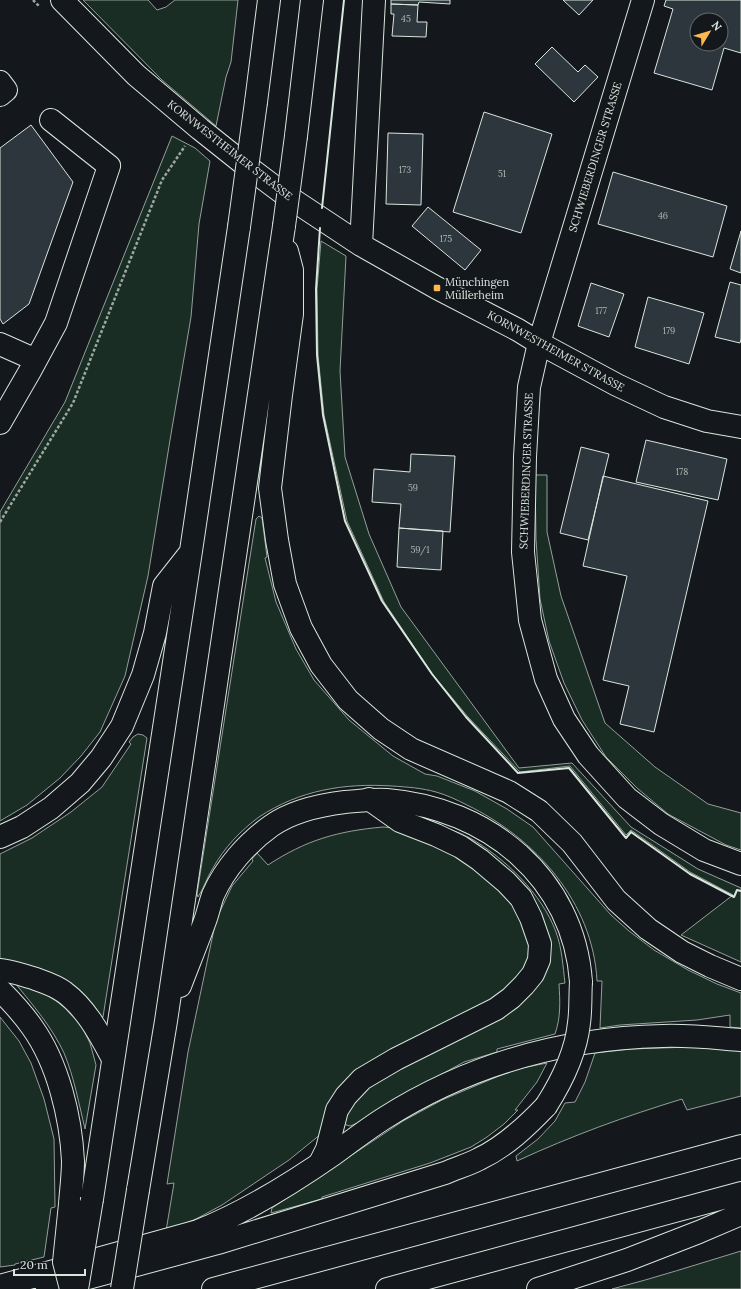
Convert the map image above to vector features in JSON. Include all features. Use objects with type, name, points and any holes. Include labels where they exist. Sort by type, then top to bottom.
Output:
[{"type":"main road","name":"KORNWESTHEIMER STRASSE","points":[[62,0],[136,75],[200,129],[284,194],[361,245],[437,288],[518,330],[617,385],[664,407],[707,421],[741,427]]},
{"type":"main road","points":[[77,1289],[191,551],[239,227],[269,0]]},
{"type":"main road","points":[[122,1289],[166,1021],[284,249],[312,0]]},
{"type":"main road","points":[[361,245],[374,0]]},
{"type":"main road","name":"SCHWIEBERDINGER STRASSE","points":[[643,0],[539,343],[529,387],[524,457],[523,552],[530,620],[546,679],[564,719],[588,755],[627,798],[661,824],[704,850],[741,864]]},
{"type":"main road","points":[[0,82],[6,90],[0,95]]},
{"type":"main road","points":[[0,423],[56,323],[109,166],[51,120]]},
{"type":"main road","points":[[284,249],[292,270],[292,314],[270,488],[285,584],[301,628],[321,665],[348,700],[381,729],[411,749],[510,792],[539,811],[572,843],[616,900],[648,929],[682,952],[741,979]]},
{"type":"main road","points":[[0,344],[36,360]]},
{"type":"main road","points":[[0,837],[22,827],[51,808],[80,783],[101,758],[114,739],[122,726],[143,675],[156,633],[164,586],[191,551]]},
{"type":"main road","points":[[47,1289],[218,1243],[445,1173],[479,1159],[501,1146],[522,1130],[546,1106],[557,1089],[566,1070],[579,1024],[581,982],[580,970],[574,941],[561,908],[552,892],[531,866],[511,848],[481,827],[462,817],[432,807],[387,800],[369,800],[323,805],[289,816],[271,826],[251,843],[236,859],[223,877],[213,896],[206,919],[166,1021]]},
{"type":"main road","points":[[320,1163],[327,1149],[337,1110],[346,1096],[362,1079],[396,1059],[496,1009],[511,998],[524,985],[533,974],[539,960],[540,944],[531,918],[521,898],[506,882],[480,860],[460,847],[436,835],[400,821],[369,800]]},
{"type":"main road","points":[[0,970],[10,971],[48,983],[63,991],[77,1002],[95,1025],[113,1059]]},
{"type":"main road","points":[[0,990],[14,1004],[33,1028],[48,1055],[60,1089],[70,1126],[73,1162],[64,1262],[71,1289]]},
{"type":"main road","points":[[0,1286],[198,1231],[220,1222],[241,1212],[296,1180],[383,1119],[450,1082],[480,1069],[544,1050],[584,1042],[663,1036],[741,1040]]},
{"type":"main road","points":[[213,1289],[741,1146]]},
{"type":"main road","points":[[387,1289],[741,1193]]},
{"type":"main road","points":[[553,1287],[627,1260],[741,1214]]},
{"type":"path","points":[[0,522],[73,403],[162,180],[183,148],[200,129]]},
{"type":"green space","points":[[83,0],[148,0],[157,10],[166,7],[175,0],[238,0],[231,62],[226,77],[216,126],[162,80]]},
{"type":"green space","points":[[172,136],[195,148],[210,161],[199,224],[191,317],[148,576],[125,676],[100,732],[81,756],[60,778],[27,805],[0,821],[0,512],[65,402]]},
{"type":"green space","points":[[321,241],[346,256],[340,371],[345,457],[369,534],[401,607],[519,768],[572,763],[631,827],[698,869],[741,888],[741,962],[681,935],[733,895],[690,872],[631,830],[626,835],[570,766],[520,772],[468,717],[433,675],[384,602],[347,521],[324,415],[318,355],[317,289]]},
{"type":"green space","points":[[535,475],[547,475],[547,532],[561,596],[605,723],[655,767],[708,804],[741,813],[741,850],[726,845],[668,814],[637,788],[606,757],[582,720],[564,683],[549,641],[540,599],[536,539]]},
{"type":"green space","points":[[259,516],[262,518],[267,557],[265,558],[276,602],[296,649],[314,680],[349,720],[393,756],[425,774],[437,776],[475,791],[507,809],[533,827],[611,915],[629,931],[654,950],[688,970],[717,984],[741,993],[741,1028],[730,1027],[730,1015],[697,1020],[620,1025],[600,1028],[602,981],[597,981],[593,952],[585,925],[572,899],[556,876],[537,854],[515,835],[492,819],[456,799],[431,791],[414,788],[374,785],[340,787],[323,790],[290,800],[259,817],[233,840],[217,861],[198,897],[197,894],[256,519]]},
{"type":"green space","points":[[138,734],[147,738],[103,1017],[94,1014],[83,994],[71,984],[0,961],[0,854],[32,838],[71,812],[102,787],[131,744],[129,742]]},
{"type":"green space","points":[[412,814],[422,816],[430,822],[461,833],[483,846],[521,878],[542,904],[556,932],[562,958],[565,983],[559,984],[560,1003],[558,1021],[555,1034],[497,1049],[497,1052],[464,1062],[407,1093],[360,1122],[350,1126],[343,1124],[348,1103],[365,1085],[544,972],[550,961],[550,945],[542,923]]},
{"type":"green space","points":[[383,827],[406,829],[432,840],[471,865],[512,901],[532,940],[527,968],[505,995],[386,1056],[321,1134],[289,1160],[222,1205],[196,1219],[166,1231],[174,1183],[167,1184],[188,1052],[216,920],[232,886],[253,861],[252,859],[257,853],[268,865],[296,849],[323,838],[351,831]]},
{"type":"green space","points":[[15,983],[45,994],[64,1006],[79,1021],[90,1043],[96,1065],[85,1129],[68,1062],[64,1053],[48,1025]]},
{"type":"green space","points":[[0,1017],[19,1041],[31,1063],[44,1099],[54,1139],[55,1207],[51,1208],[44,1257],[15,1265],[0,1267]]},
{"type":"green space","points":[[691,1047],[741,1051],[741,1096],[687,1110],[682,1099],[599,1127],[517,1161],[516,1156],[538,1139],[555,1121],[565,1103],[575,1102],[585,1082],[595,1053],[631,1049]]},
{"type":"green space","points":[[547,1063],[537,1082],[515,1110],[518,1110],[504,1124],[471,1147],[430,1163],[322,1197],[322,1199],[271,1213],[272,1208],[403,1121],[442,1100],[501,1075],[522,1068]]},
{"type":"green space","points":[[741,1251],[741,1289],[612,1289],[660,1276]]},
{"type":"building","points":[[391,0],[450,0],[450,4],[419,2],[418,5],[391,4]]},
{"type":"building","points":[[563,0],[593,0],[579,15]]},
{"type":"building","points":[[666,0],[741,0],[741,53],[729,49],[729,12],[689,12],[689,52],[723,52],[712,90],[654,73],[673,9],[664,6]]},
{"type":"building","points":[[391,4],[418,5],[417,22],[427,22],[426,37],[392,36],[394,14],[391,14]]},
{"type":"building","points":[[552,47],[578,72],[585,65],[598,77],[574,102],[535,64]]},
{"type":"building","points":[[484,112],[552,134],[521,233],[453,212]]},
{"type":"building","points":[[31,125],[73,182],[29,304],[3,324],[0,319],[0,148]]},
{"type":"building","points":[[388,133],[423,134],[421,205],[386,204]]},
{"type":"building","points":[[613,172],[727,206],[713,257],[598,224]]},
{"type":"building","points":[[428,207],[481,250],[465,270],[412,226]]},
{"type":"building","points":[[741,231],[741,273],[730,269]]},
{"type":"building","points":[[730,282],[741,285],[740,343],[715,337]]},
{"type":"building","points":[[591,283],[624,294],[609,337],[578,326]]},
{"type":"building","points":[[648,297],[704,313],[689,364],[635,347]]},
{"type":"building","points":[[646,440],[727,459],[718,500],[636,482]]},
{"type":"building","points":[[581,447],[609,454],[588,540],[560,533]]},
{"type":"building","points":[[411,454],[455,456],[450,532],[399,528],[401,504],[372,502],[374,469],[410,472]]},
{"type":"building","points":[[603,476],[708,501],[654,732],[620,724],[629,686],[603,680],[627,576],[583,566]]},
{"type":"building","points":[[399,528],[443,531],[441,570],[397,567]]},
{"type":"wall","points":[[322,208],[344,0]]},
{"type":"wall","points":[[320,228],[316,289],[317,355],[323,415],[345,521],[382,601],[432,674],[466,717],[518,773],[569,768],[626,838],[631,832],[690,874],[734,897],[737,890],[741,891]]},
{"type":"place","name":"Münchingen Müllerheim","points":[[437,288]]}]
